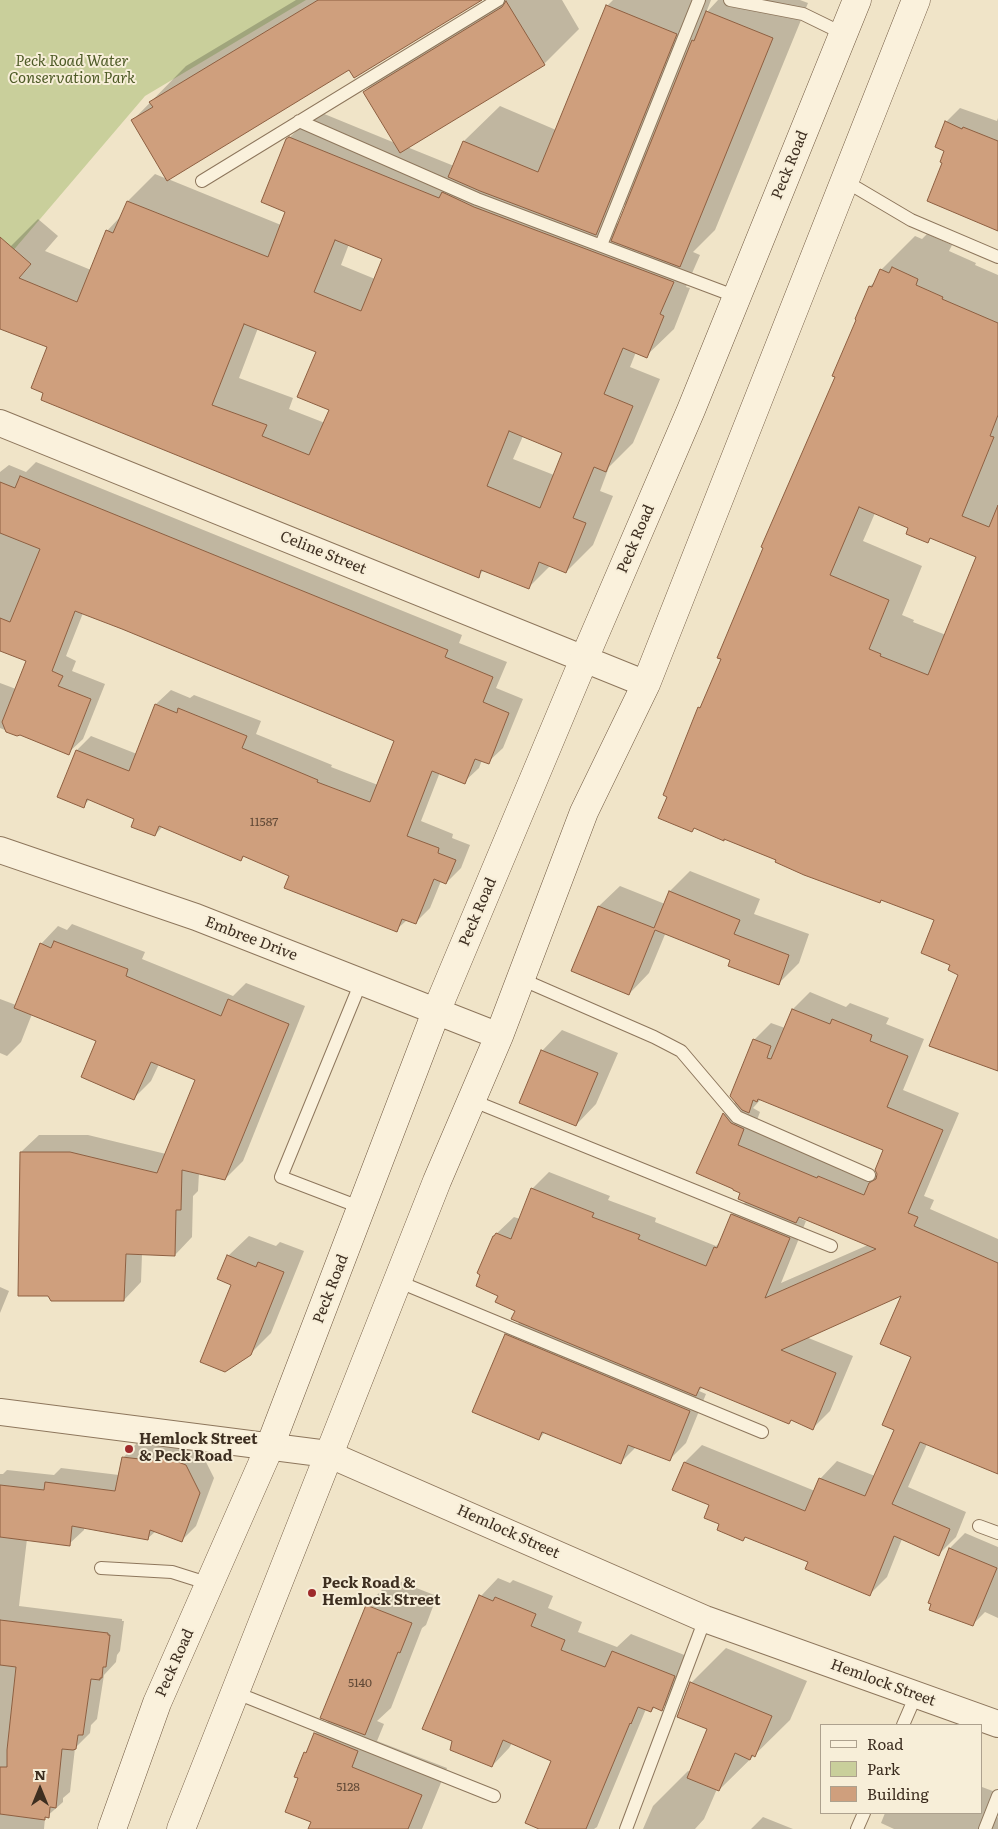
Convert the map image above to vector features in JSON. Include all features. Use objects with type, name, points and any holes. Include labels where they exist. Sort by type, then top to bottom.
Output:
[{"type":"main road","name":"Peck Road","points":[[112,1829],[157,1703],[270,1446],[436,1012],[691,410],[857,0]]},
{"type":"main road","points":[[181,1829],[397,1280],[499,1036],[584,812],[646,684],[916,0]]},
{"type":"street","name":"Celine Street","points":[[0,423],[646,684]]},
{"type":"street","name":"Embree Drive","points":[[0,850],[196,917],[499,1036]]},
{"type":"street","name":"Hemlock Street","points":[[0,1412],[328,1454],[705,1619],[998,1724]]},
{"type":"lane","points":[[202,181],[498,0]]},
{"type":"lane","points":[[601,245],[699,0]]},
{"type":"lane","points":[[730,0],[803,14],[844,34]]},
{"type":"lane","points":[[299,121],[477,199],[736,297]]},
{"type":"lane","points":[[845,181],[911,220],[998,257]]},
{"type":"lane","points":[[521,979],[654,1037],[681,1051],[737,1117],[869,1175]]},
{"type":"lane","points":[[360,982],[281,1177],[362,1208]]},
{"type":"lane","points":[[471,1100],[831,1246]]},
{"type":"lane","points":[[397,1280],[762,1432]]},
{"type":"lane","points":[[979,1526],[998,1533]]},
{"type":"lane","points":[[101,1568],[172,1572],[210,1584]]},
{"type":"lane","points":[[626,1829],[705,1619]]},
{"type":"lane","points":[[234,1692],[494,1796]]},
{"type":"lane","points":[[902,1724],[916,1695]]},
{"type":"lane","points":[[985,1829],[998,1796]]},
{"type":"lane","points":[[857,1829],[864,1814]]},
{"type":"green space","name":"Peck Road Water Conservation Park","points":[[0,0],[306,0],[145,96],[0,266]]},
{"type":"building","points":[[318,0],[482,0],[354,78],[349,70],[167,181],[131,120],[153,107],[149,102]]},
{"type":"building","points":[[506,1],[545,65],[400,153],[363,92],[502,7]]},
{"type":"building","points":[[606,5],[677,34],[596,235],[448,177],[463,141],[538,172]]},
{"type":"building","points":[[706,11],[773,38],[680,267],[611,241],[692,40],[694,41]]},
{"type":"building","points":[[945,121],[998,141],[998,231],[927,201],[942,163],[940,162],[944,151],[935,147]]},
{"type":"building","points":[[289,137],[439,198],[442,192],[474,207],[674,282],[660,314],[664,316],[647,358],[623,348],[604,394],[633,406],[606,472],[594,467],[573,518],[586,523],[566,573],[539,562],[529,589],[481,570],[479,578],[41,400],[43,393],[31,388],[47,347],[0,329],[0,237],[31,264],[19,278],[77,302],[106,230],[113,233],[127,201],[268,257],[285,212],[261,202],[286,139]],"holes":[[[335,240],[382,259],[361,311],[314,292]],[[244,324],[316,352],[297,397],[329,410],[309,455],[262,436],[267,425],[212,405]],[[509,431],[562,453],[540,508],[487,486]]]},
{"type":"building","points":[[892,267],[918,279],[916,285],[943,297],[942,299],[998,323],[998,415],[990,436],[994,437],[962,516],[989,527],[998,505],[998,1071],[929,1046],[958,975],[948,970],[950,965],[921,953],[934,920],[881,900],[880,903],[804,875],[775,862],[776,860],[724,839],[724,841],[694,828],[692,832],[658,818],[667,797],[663,795],[698,707],[700,708],[721,659],[717,658],[763,548],[761,547],[835,377],[832,376],[855,319],[869,286],[872,287],[880,269],[889,273]],"holes":[[[859,507],[908,528],[906,534],[928,543],[930,538],[976,557],[928,675],[880,656],[881,654],[869,649],[889,600],[830,575]]]},
{"type":"building","points":[[20,476],[448,650],[445,657],[493,677],[483,702],[509,713],[489,764],[475,759],[465,784],[432,771],[407,836],[439,848],[438,853],[456,860],[446,884],[434,879],[416,924],[402,919],[397,932],[284,888],[289,876],[243,856],[241,861],[159,826],[155,836],[131,827],[134,819],[87,799],[84,808],[57,797],[76,750],[129,771],[155,704],[177,713],[178,708],[247,736],[242,748],[318,780],[317,782],[370,802],[394,741],[75,611],[52,671],[63,676],[58,686],[91,699],[69,755],[20,735],[17,736],[6,732],[2,722],[26,661],[0,651],[0,618],[10,622],[40,549],[0,533],[0,482],[15,488]]},
{"type":"building","points":[[669,891],[740,920],[734,934],[789,955],[779,985],[728,966],[730,960],[655,930],[629,995],[571,971],[598,906],[654,928]]},
{"type":"building","points":[[54,941],[128,969],[126,976],[221,1016],[228,999],[289,1024],[225,1180],[182,1170],[181,1210],[176,1210],[175,1256],[126,1254],[124,1301],[51,1301],[48,1296],[18,1296],[20,1152],[70,1152],[157,1173],[195,1080],[151,1062],[134,1100],[81,1077],[96,1041],[14,1008],[40,943],[51,948]]},
{"type":"building","points":[[792,1009],[830,1024],[832,1019],[872,1035],[870,1041],[908,1056],[887,1107],[943,1130],[908,1213],[918,1217],[914,1226],[998,1263],[998,1474],[920,1442],[892,1504],[950,1529],[939,1556],[894,1536],[870,1596],[805,1569],[808,1562],[745,1537],[743,1541],[717,1530],[719,1524],[704,1518],[709,1505],[672,1490],[684,1462],[805,1511],[819,1478],[865,1496],[894,1430],[882,1425],[911,1357],[880,1344],[901,1296],[781,1350],[836,1373],[813,1430],[791,1420],[789,1424],[700,1387],[696,1396],[511,1319],[515,1311],[495,1302],[498,1296],[476,1286],[480,1275],[477,1273],[493,1236],[496,1233],[511,1239],[531,1188],[594,1213],[592,1217],[640,1235],[638,1239],[706,1266],[714,1247],[717,1248],[731,1214],[790,1238],[765,1298],[876,1249],[799,1217],[796,1223],[738,1199],[740,1193],[696,1173],[723,1113],[731,1123],[744,1129],[738,1145],[817,1178],[818,1176],[864,1195],[869,1183],[876,1179],[877,1174],[875,1170],[883,1150],[758,1099],[757,1102],[753,1100],[749,1113],[742,1110],[730,1096],[753,1039],[771,1046],[767,1058],[771,1059]]},
{"type":"building","points":[[541,1050],[598,1073],[576,1126],[519,1103]]},
{"type":"building","points":[[227,1255],[256,1267],[258,1262],[284,1272],[251,1355],[225,1372],[200,1362],[231,1285],[217,1279]]},
{"type":"building","points":[[505,1334],[690,1411],[670,1461],[628,1445],[621,1464],[542,1432],[539,1440],[472,1412]]},
{"type":"building","points":[[159,1455],[186,1465],[200,1493],[182,1542],[150,1530],[148,1540],[72,1526],[70,1546],[0,1537],[0,1485],[44,1490],[45,1482],[115,1491],[122,1457],[157,1461]]},
{"type":"building","points":[[949,1548],[997,1568],[973,1626],[929,1610],[931,1604],[928,1603]]},
{"type":"building","points":[[479,1595],[493,1601],[495,1597],[536,1614],[531,1626],[565,1640],[561,1650],[605,1667],[612,1651],[675,1676],[662,1711],[653,1707],[651,1712],[638,1707],[586,1829],[539,1829],[525,1823],[551,1761],[503,1740],[492,1767],[450,1750],[452,1741],[422,1729]]},
{"type":"building","points":[[366,1605],[412,1623],[400,1653],[398,1652],[365,1735],[320,1718]]},
{"type":"building","points":[[0,1620],[108,1633],[110,1635],[106,1667],[103,1667],[102,1678],[100,1680],[91,1679],[83,1735],[78,1735],[76,1749],[62,1749],[56,1808],[50,1807],[49,1818],[45,1817],[45,1820],[0,1814],[0,1767],[7,1767],[7,1750],[16,1667],[0,1665]]},
{"type":"building","points":[[690,1682],[772,1716],[755,1757],[752,1755],[750,1760],[735,1753],[719,1791],[687,1778],[707,1729],[677,1717]]},
{"type":"building","points":[[314,1733],[358,1751],[352,1767],[422,1795],[408,1829],[308,1829],[311,1822],[285,1812],[298,1778],[294,1777]]},
{"type":"place","name":"Hemlock Street & Peck Road","points":[[129,1449]]},
{"type":"place","name":"Peck Road & Hemlock Street","points":[[312,1593]]}]
